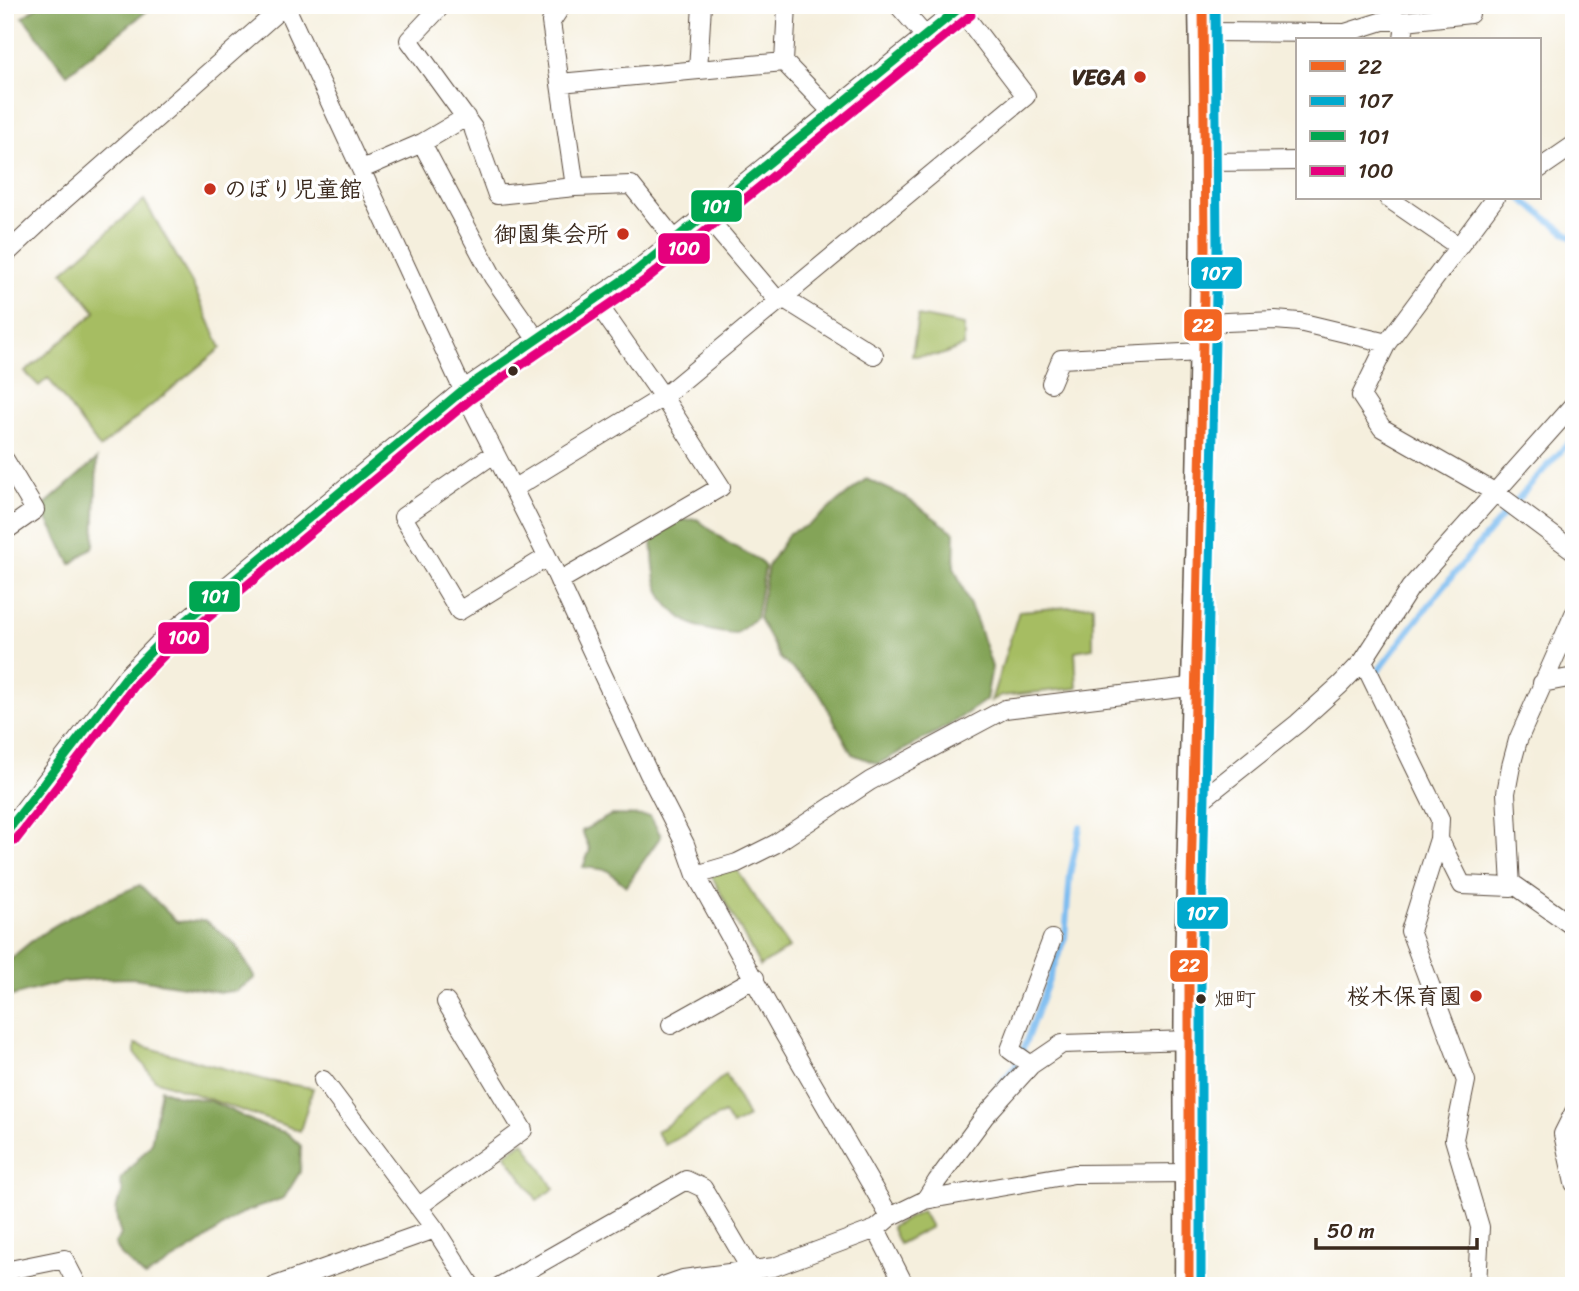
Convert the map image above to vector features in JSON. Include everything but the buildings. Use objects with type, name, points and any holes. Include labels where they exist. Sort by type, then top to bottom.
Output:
[{"type":"main road","points":[[1189,1286],[1189,979],[1198,686],[1203,18]]},
{"type":"street","points":[[5,255],[285,5],[463,390],[559,581],[649,774],[685,844],[696,875],[755,978],[883,1223],[905,1286]]},
{"type":"street","points":[[442,5],[410,40],[473,128],[498,195],[575,187],[631,185],[675,240]]},
{"type":"street","points":[[562,5],[551,22],[575,187]]},
{"type":"street","points":[[698,70],[702,5]]},
{"type":"street","points":[[787,5],[784,62],[832,112]]},
{"type":"street","points":[[898,5],[925,36]]},
{"type":"street","points":[[5,834],[127,676],[161,641],[463,390],[636,271],[961,7],[1026,96],[663,397],[513,489]]},
{"type":"street","points":[[1203,18],[1345,33],[1383,21],[1405,22],[1446,11],[1470,14]]},
{"type":"street","points":[[1404,38],[1405,22]]},
{"type":"street","points":[[560,83],[784,62]]},
{"type":"street","points":[[362,169],[422,143],[466,117]]},
{"type":"street","points":[[422,143],[493,277],[537,340]]},
{"type":"street","points":[[1540,168],[1574,145]]},
{"type":"street","points":[[1204,162],[1296,161]]},
{"type":"street","points":[[1391,200],[1458,246]]},
{"type":"street","points":[[1493,200],[1387,343],[1361,396],[1382,428],[1496,493],[1574,551]]},
{"type":"street","points":[[705,215],[781,300],[874,355]]},
{"type":"street","points":[[559,581],[721,487],[663,397],[595,300]]},
{"type":"street","points":[[1202,323],[1275,320],[1298,322],[1387,343]]},
{"type":"street","points":[[1051,383],[1061,359],[1202,352]]},
{"type":"street","points":[[1194,806],[1298,723],[1363,661],[1410,588],[1574,404]]},
{"type":"street","points":[[495,453],[403,517],[459,611],[547,557]]},
{"type":"street","points":[[5,460],[35,510],[5,531]]},
{"type":"street","points":[[1511,887],[1506,793],[1518,740],[1574,614]]},
{"type":"street","points":[[1363,661],[1440,819],[1438,839],[1410,932],[1466,1081],[1454,1139],[1480,1227],[1477,1286]]},
{"type":"street","points":[[1542,683],[1574,677]]},
{"type":"street","points":[[696,875],[737,863],[775,844],[870,781],[1005,709],[1198,686]]},
{"type":"street","points":[[1438,839],[1462,885],[1516,886],[1574,927]]},
{"type":"street","points":[[1030,1064],[1010,1050],[1052,939]]},
{"type":"street","points":[[671,1024],[755,978]]},
{"type":"street","points":[[418,1207],[523,1130],[446,1002]]},
{"type":"street","points":[[925,1200],[985,1116],[1030,1064],[1062,1044],[1190,1040]]},
{"type":"street","points":[[323,1080],[435,1229],[471,1286]]},
{"type":"street","points":[[1574,1112],[1563,1134],[1574,1183]]},
{"type":"street","points":[[663,1286],[683,1279],[709,1281],[751,1270],[774,1268],[883,1223],[925,1200],[1074,1174],[1190,1173]]},
{"type":"street","points":[[500,1286],[685,1180],[703,1188],[751,1270]]},
{"type":"street","points":[[286,1284],[435,1229]]},
{"type":"street","points":[[5,1270],[64,1259],[78,1286]]},
{"type":"green space","points":[[39,5],[152,7],[67,74],[23,17]]},
{"type":"green space","points":[[144,200],[192,283],[221,348],[100,448],[48,378],[39,386],[25,372],[96,312],[63,272]]},
{"type":"green space","points":[[918,316],[964,325],[964,346],[941,355],[912,356]]},
{"type":"green space","points":[[97,459],[94,546],[71,564],[41,508]]},
{"type":"green space","points":[[866,479],[904,496],[955,533],[954,567],[992,667],[986,700],[948,726],[878,764],[852,754],[819,692],[780,658],[759,618],[768,566],[789,533],[809,525]]},
{"type":"green space","points":[[697,519],[728,543],[759,560],[765,567],[756,618],[736,634],[710,630],[688,622],[669,606],[657,583],[652,539],[673,521]]},
{"type":"green space","points":[[1093,605],[1093,648],[1075,651],[1077,688],[1001,696],[991,701],[1019,611]]},
{"type":"green space","points":[[611,815],[650,816],[661,836],[626,886],[607,870],[583,867],[590,850],[582,831]]},
{"type":"green space","points":[[735,867],[789,948],[760,966],[710,873]]},
{"type":"green space","points":[[140,885],[177,922],[205,920],[236,945],[255,978],[236,991],[220,992],[133,978],[95,979],[59,983],[5,998],[5,965],[20,951],[68,918]]},
{"type":"green space","points":[[135,1044],[269,1081],[313,1088],[300,1131],[155,1080],[135,1053]]},
{"type":"green space","points":[[726,1074],[748,1117],[732,1126],[724,1113],[665,1145],[656,1131],[666,1126]]},
{"type":"green space","points":[[161,1089],[175,1095],[211,1101],[261,1125],[287,1133],[301,1146],[300,1172],[284,1198],[240,1214],[196,1246],[145,1277],[121,1255],[115,1243],[121,1235],[117,1208],[123,1193],[120,1180],[151,1144]]},
{"type":"green space","points":[[524,1142],[554,1189],[537,1200],[505,1154]]},
{"type":"green space","points":[[922,1211],[931,1227],[899,1244],[891,1227]]},
{"type":"waterway","points":[[1523,200],[1574,239]]},
{"type":"waterway","points":[[1378,671],[1473,551],[1574,437]]},
{"type":"waterway","points":[[983,1106],[1018,1062],[1065,938],[1070,874],[1080,827]]},
{"type":"transit line","name":"101","points":[[5,834],[127,676],[161,641],[463,390],[636,271],[963,5]]},
{"type":"transit line","name":"22","points":[[1189,1286],[1189,977],[1205,248],[1203,5]]},
{"type":"transit line","name":"107","points":[[1201,1286],[1201,977],[1217,248],[1215,5]]},
{"type":"transit line","name":"100","points":[[15,841],[136,684],[169,650],[470,400],[644,281],[971,15]]},
{"type":"place","name":"VEGA","points":[[1140,77]]},
{"type":"place","name":"のぼり児童館","points":[[210,189]]},
{"type":"place","name":"御園集会所","points":[[623,234]]},
{"type":"place","name":"桜木保育園","points":[[1476,996]]},
{"type":"place","name":"畑町","points":[[1201,999]]}]
